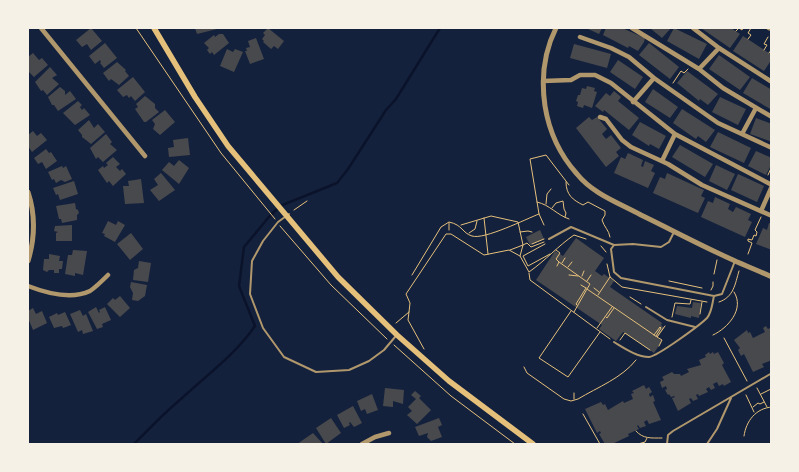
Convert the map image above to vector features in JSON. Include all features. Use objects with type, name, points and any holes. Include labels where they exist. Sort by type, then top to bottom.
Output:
[{"type":"main road","points":[[154,28],[194,97],[228,146],[338,277],[397,335],[449,381],[532,444]]},
{"type":"street","points":[[41,28],[145,156]]},
{"type":"street","points":[[556,28],[548,48],[543,81],[547,114],[559,148],[578,175],[602,195],[735,261],[772,277]]},
{"type":"street","points":[[632,28],[699,69],[723,88],[748,101],[772,117]]},
{"type":"street","points":[[693,28],[719,48],[772,82]]},
{"type":"street","points":[[580,37],[611,48],[629,58],[718,123],[772,148]]},
{"type":"street","points":[[699,69],[719,48]]},
{"type":"street","points":[[543,81],[571,80],[580,75],[595,75],[611,83],[675,134],[772,186],[762,211]]},
{"type":"street","points":[[633,102],[654,78]]},
{"type":"street","points":[[742,134],[756,108]]},
{"type":"street","points":[[600,117],[606,119],[622,140],[631,147],[662,161],[702,185],[772,216]]},
{"type":"street","points":[[662,161],[675,134]]},
{"type":"street","points":[[28,192],[34,222],[34,237],[28,261]]},
{"type":"street","points":[[28,286],[47,293],[75,295],[89,291],[108,275]]},
{"type":"street","points":[[362,444],[375,437],[389,433]]},
{"type":"lane","points":[[289,214],[278,222],[263,241],[252,262],[250,294],[263,328],[284,357],[316,372],[349,370],[369,361],[384,350],[397,335]]},
{"type":"lane","points":[[550,238],[571,227],[614,246],[633,244],[661,247],[669,242],[675,232]]},
{"type":"lane","points":[[614,246],[611,249],[614,272],[621,278],[714,296],[722,294],[735,261]]},
{"type":"lane","points":[[614,342],[640,356],[654,356],[697,327],[708,317],[712,309],[714,296]]},
{"type":"lane","points":[[646,307],[670,321],[697,327]]},
{"type":"lane","points":[[667,444],[668,438],[673,431],[772,373]]},
{"type":"lane","points":[[707,444],[717,429],[732,397]]},
{"type":"path","points":[[136,28],[221,153]]},
{"type":"path","points":[[736,31],[739,28],[742,30],[743,28]]},
{"type":"path","points":[[748,39],[750,35],[748,33],[751,28]]},
{"type":"path","points":[[764,50],[766,45],[764,44],[768,37]]},
{"type":"path","points":[[769,53],[772,49]]},
{"type":"path","points":[[669,88],[682,71],[684,73],[692,65]]},
{"type":"path","points":[[544,225],[539,214],[530,159],[546,155],[569,184]]},
{"type":"path","points":[[765,181],[772,166]]},
{"type":"path","points":[[566,181],[566,188],[572,199],[584,205],[588,202],[605,211],[602,220],[609,230],[610,238]]},
{"type":"path","points":[[546,205],[547,194],[551,189]]},
{"type":"path","points":[[289,214],[307,201]]},
{"type":"path","points":[[552,209],[556,203],[563,201],[566,213],[564,218]]},
{"type":"path","points":[[537,202],[546,205],[564,218],[569,219]]},
{"type":"path","points":[[748,254],[752,243],[748,239],[752,240],[754,235],[756,236],[757,232],[755,230],[762,211]]},
{"type":"path","points":[[412,275],[441,227],[449,222],[458,224],[472,237],[486,235],[539,214]]},
{"type":"path","points":[[460,226],[491,216],[518,222]]},
{"type":"path","points":[[484,218],[488,254]]},
{"type":"path","points":[[468,234],[475,229],[477,220]]},
{"type":"path","points":[[449,222],[449,230]]},
{"type":"path","points":[[518,222],[523,245],[520,256]]},
{"type":"path","points":[[519,232],[532,232]]},
{"type":"path","points":[[426,352],[408,320],[410,303],[406,294],[446,234],[449,233],[480,253],[488,254],[509,250],[527,243],[531,247],[550,238]]},
{"type":"path","points":[[529,272],[544,262],[556,248],[574,235],[586,240]]},
{"type":"path","points":[[532,244],[550,238]]},
{"type":"path","points":[[550,238],[552,240],[523,256],[528,266],[551,254]]},
{"type":"path","points":[[555,244],[560,253],[556,259],[590,284],[586,288],[578,306],[572,311],[539,358],[568,378],[600,332]]},
{"type":"path","points":[[600,245],[604,248]]},
{"type":"path","points":[[509,250],[520,256],[529,272],[530,280],[614,342]]},
{"type":"path","points":[[423,258],[428,261]]},
{"type":"path","points":[[557,266],[565,258]]},
{"type":"path","points":[[714,274],[717,260]]},
{"type":"path","points":[[572,262],[569,268],[569,275],[581,277]]},
{"type":"path","points":[[581,277],[584,271]]},
{"type":"path","points":[[587,281],[591,275]]},
{"type":"path","points":[[597,296],[610,277]]},
{"type":"path","points":[[584,280],[582,284],[593,295],[655,336]]},
{"type":"path","points":[[662,280],[712,290],[713,282]]},
{"type":"path","points":[[331,285],[451,396],[515,444]]},
{"type":"path","points":[[543,290],[545,286]]},
{"type":"path","points":[[586,288],[662,340],[658,347]]},
{"type":"path","points":[[594,288],[599,292]]},
{"type":"path","points":[[713,335],[724,329],[736,312],[738,304],[734,291]]},
{"type":"path","points":[[630,297],[646,307]]},
{"type":"path","points":[[674,314],[675,303],[690,304],[691,299]]},
{"type":"path","points":[[700,314],[702,301]]},
{"type":"path","points":[[568,308],[571,304]]},
{"type":"path","points":[[597,329],[613,307]]},
{"type":"path","points":[[395,323],[409,312]]},
{"type":"path","points":[[651,338],[664,327]]},
{"type":"path","points":[[618,344],[625,333],[654,353]]},
{"type":"path","points":[[724,338],[749,386]]},
{"type":"path","points":[[524,367],[527,373],[564,399],[575,400],[621,375],[640,356]]},
{"type":"path","points":[[755,383],[767,407]]},
{"type":"path","points":[[761,395],[771,389]]},
{"type":"path","points":[[743,390],[755,413]]},
{"type":"path","points":[[574,393],[575,400]]},
{"type":"path","points":[[752,408],[764,402]]},
{"type":"path","points":[[759,405],[761,410]]},
{"type":"path","points":[[744,436],[745,428],[755,413],[772,406]]},
{"type":"path","points":[[584,414],[600,444]]},
{"type":"path","points":[[636,431],[641,436],[648,438],[668,438]]},
{"type":"path","points":[[638,444],[645,442],[648,438]]},
{"type":"building","points":[[91,28],[102,41],[91,50],[87,44],[82,47],[76,40]]},
{"type":"building","points":[[195,28],[221,28],[197,34]]},
{"type":"building","points":[[268,28],[284,41],[278,49],[274,46],[271,49],[263,42],[262,39],[265,35],[263,33]]},
{"type":"building","points":[[586,28],[602,28],[599,34]]},
{"type":"building","points":[[606,28],[622,28],[645,38],[644,42],[638,51],[629,46],[628,48],[603,35]]},
{"type":"building","points":[[650,28],[671,28],[662,38]]},
{"type":"building","points":[[674,28],[707,44],[699,59],[667,41]]},
{"type":"building","points":[[701,28],[731,28],[740,34],[730,48]]},
{"type":"building","points":[[223,34],[229,43],[214,55],[212,52],[210,54],[207,50],[209,48],[204,43],[214,35],[215,37]]},
{"type":"building","points":[[743,36],[772,55],[772,59],[764,71],[733,51]]},
{"type":"building","points":[[256,38],[264,59],[250,64],[245,51],[247,51],[246,48],[250,47],[248,41]]},
{"type":"building","points":[[105,43],[117,58],[104,68],[100,60],[95,64],[89,56]]},
{"type":"building","points":[[649,43],[679,67],[670,79],[639,55]]},
{"type":"building","points":[[574,44],[611,54],[607,68],[570,58]]},
{"type":"building","points":[[227,49],[233,52],[235,49],[243,52],[234,72],[220,66]]},
{"type":"building","points":[[33,53],[39,60],[42,58],[48,65],[34,77],[28,71],[28,57]]},
{"type":"building","points":[[719,55],[750,77],[740,90],[709,69]]},
{"type":"building","points":[[618,60],[643,77],[635,89],[610,72]]},
{"type":"building","points":[[117,62],[126,70],[129,76],[119,85],[111,79],[109,81],[103,73]]},
{"type":"building","points":[[50,67],[57,75],[52,78],[59,84],[47,95],[43,90],[41,91],[35,82]]},
{"type":"building","points":[[687,71],[718,94],[708,105],[700,99],[699,101],[677,83]]},
{"type":"building","points":[[133,77],[145,92],[135,101],[131,96],[129,98],[127,95],[123,97],[117,90]]},
{"type":"building","points":[[752,78],[772,90],[772,110],[743,93]]},
{"type":"building","points":[[587,86],[595,88],[594,91],[597,92],[592,108],[584,105],[583,108],[577,106],[578,95],[580,95],[582,88],[586,89]]},
{"type":"building","points":[[60,87],[65,91],[65,95],[70,91],[76,99],[58,111],[48,97]]},
{"type":"building","points":[[653,89],[678,107],[670,118],[645,102]]},
{"type":"building","points":[[614,91],[621,97],[618,101],[639,118],[629,130],[604,110],[603,112],[595,106],[606,93],[610,96]]},
{"type":"building","points":[[145,96],[155,104],[155,108],[159,112],[144,122],[135,109],[138,107],[136,104]]},
{"type":"building","points":[[720,97],[746,109],[738,125],[712,112]]},
{"type":"building","points":[[78,101],[82,105],[80,107],[82,110],[84,108],[90,115],[75,125],[63,113]]},
{"type":"building","points":[[682,109],[715,130],[706,142],[698,136],[696,139],[673,123]]},
{"type":"building","points":[[165,110],[175,122],[160,135],[153,129],[155,124],[152,120]]},
{"type":"building","points":[[589,117],[592,120],[597,117],[607,129],[602,134],[606,139],[611,135],[621,148],[616,152],[619,156],[606,167],[576,128]]},
{"type":"building","points":[[756,118],[772,124],[772,142],[750,134]]},
{"type":"building","points":[[89,120],[94,128],[98,124],[105,132],[91,144],[82,137],[78,130]]},
{"type":"building","points":[[640,122],[666,136],[659,149],[650,144],[649,146],[632,135]]},
{"type":"building","points":[[33,131],[37,136],[41,133],[47,140],[32,152],[28,146],[28,135]]},
{"type":"building","points":[[718,132],[751,148],[744,163],[710,147]]},
{"type":"building","points":[[106,134],[112,142],[110,144],[117,150],[103,162],[98,157],[96,159],[90,148]]},
{"type":"building","points":[[188,138],[190,155],[169,157],[168,148],[174,147],[173,140]]},
{"type":"building","points":[[680,145],[713,164],[705,177],[672,157]]},
{"type":"building","points":[[46,149],[49,153],[51,152],[57,161],[46,169],[42,162],[38,164],[34,158]]},
{"type":"building","points":[[756,151],[772,158],[772,163],[766,175],[748,166]]},
{"type":"building","points":[[628,153],[643,160],[641,166],[643,167],[645,161],[654,165],[651,171],[655,173],[648,188],[614,173],[621,157],[625,159]]},
{"type":"building","points":[[113,157],[120,164],[116,167],[120,171],[122,169],[126,174],[113,186],[109,181],[107,183],[98,170],[108,165],[106,163]]},
{"type":"building","points":[[179,160],[189,168],[179,184],[162,170],[169,162],[174,166]]},
{"type":"building","points":[[716,165],[735,174],[727,190],[709,181]]},
{"type":"building","points":[[62,166],[63,168],[66,166],[72,179],[65,182],[61,180],[56,183],[48,172]]},
{"type":"building","points":[[161,173],[175,190],[159,201],[150,190],[158,185],[154,179]]},
{"type":"building","points":[[667,173],[704,190],[701,196],[705,198],[698,213],[653,193],[660,177],[665,179]]},
{"type":"building","points":[[738,174],[764,186],[757,202],[731,190]]},
{"type":"building","points":[[141,179],[144,203],[125,204],[123,186],[129,186],[128,181]]},
{"type":"building","points":[[74,181],[78,194],[60,200],[53,188]]},
{"type":"building","points":[[715,197],[730,204],[728,209],[733,212],[736,207],[751,214],[748,220],[752,222],[745,237],[701,217],[708,201],[713,203]]},
{"type":"building","points":[[75,203],[79,213],[77,220],[62,223],[56,206]]},
{"type":"building","points":[[108,221],[116,225],[118,221],[125,225],[115,242],[102,233]]},
{"type":"building","points":[[769,223],[772,224],[772,250],[756,244],[763,228],[767,230]]},
{"type":"building","points":[[72,225],[72,241],[56,241],[56,233],[58,232],[54,231],[55,226]]},
{"type":"building","points":[[540,230],[544,239],[530,245],[526,237]]},
{"type":"building","points":[[131,233],[143,249],[130,260],[117,244]]},
{"type":"building","points":[[576,238],[604,258],[595,271],[602,276],[604,274],[614,281],[610,287],[662,323],[661,325],[664,328],[656,337],[662,341],[654,353],[623,332],[616,341],[599,329],[602,325],[536,280],[555,251],[563,256]]},
{"type":"building","points":[[73,250],[87,251],[83,275],[75,273],[75,276],[65,274],[68,255],[72,255]]},
{"type":"building","points":[[49,254],[60,256],[59,261],[63,261],[62,269],[59,269],[59,273],[54,273],[54,270],[47,272],[43,270],[44,259],[49,259]]},
{"type":"building","points":[[139,261],[151,263],[148,282],[133,280],[134,270],[138,268]]},
{"type":"building","points":[[131,282],[147,285],[145,296],[138,301],[132,300]]},
{"type":"building","points":[[120,296],[130,308],[120,317],[107,304],[113,298],[115,300]]},
{"type":"building","points":[[693,302],[701,303],[699,318],[675,314],[677,306],[692,308]]},
{"type":"building","points":[[96,307],[99,313],[99,310],[105,307],[111,320],[102,324],[103,327],[97,329],[88,312]]},
{"type":"building","points":[[33,308],[36,314],[42,311],[47,323],[33,330],[28,318],[28,311]]},
{"type":"building","points":[[80,310],[83,316],[86,314],[93,331],[83,334],[82,330],[78,332],[70,314]]},
{"type":"building","points":[[65,312],[71,325],[63,328],[62,326],[54,328],[49,317]]},
{"type":"building","points":[[766,326],[768,329],[772,327],[772,360],[762,364],[764,367],[753,372],[744,354],[741,356],[738,350],[740,348],[734,340],[747,330],[753,338],[765,332],[763,328]]},
{"type":"building","points":[[709,352],[714,354],[718,352],[731,382],[724,386],[723,384],[719,386],[717,382],[713,384],[715,388],[711,390],[709,387],[706,389],[708,392],[699,396],[698,394],[696,395],[698,399],[693,401],[691,398],[689,399],[691,403],[678,411],[672,398],[675,397],[668,395],[665,390],[667,389],[666,386],[662,388],[660,382],[664,380],[662,377],[672,372],[681,376],[689,372],[687,369],[701,365],[699,360],[706,357],[705,355]]},
{"type":"building","points":[[644,385],[646,389],[649,387],[652,392],[649,394],[650,397],[653,395],[655,401],[653,402],[661,420],[649,424],[647,420],[644,422],[646,426],[640,428],[638,425],[639,429],[628,434],[629,436],[612,444],[605,444],[599,434],[601,433],[600,431],[597,433],[585,409],[601,402],[603,405],[605,404],[608,410],[623,401],[624,403],[633,399],[631,394],[634,393],[632,391]]},
{"type":"building","points":[[385,388],[404,390],[403,404],[393,401],[393,407],[383,406]]},
{"type":"building","points":[[415,391],[431,410],[417,424],[407,415],[412,411],[408,407],[416,399],[411,395]]},
{"type":"building","points":[[372,394],[378,410],[367,414],[365,409],[361,411],[357,401]]},
{"type":"building","points":[[353,406],[362,423],[354,427],[350,422],[350,425],[344,428],[337,415]]},
{"type":"building","points":[[331,418],[341,433],[326,444],[316,428]]},
{"type":"building","points":[[439,418],[442,425],[438,427],[442,437],[431,441],[427,437],[428,433],[419,436],[415,427]]},
{"type":"building","points":[[313,433],[323,444],[298,444],[300,442]]},
{"type":"waterway","points":[[134,444],[230,356],[255,326],[239,286],[244,247],[280,206],[337,183],[386,110],[396,99],[440,28]]}]
